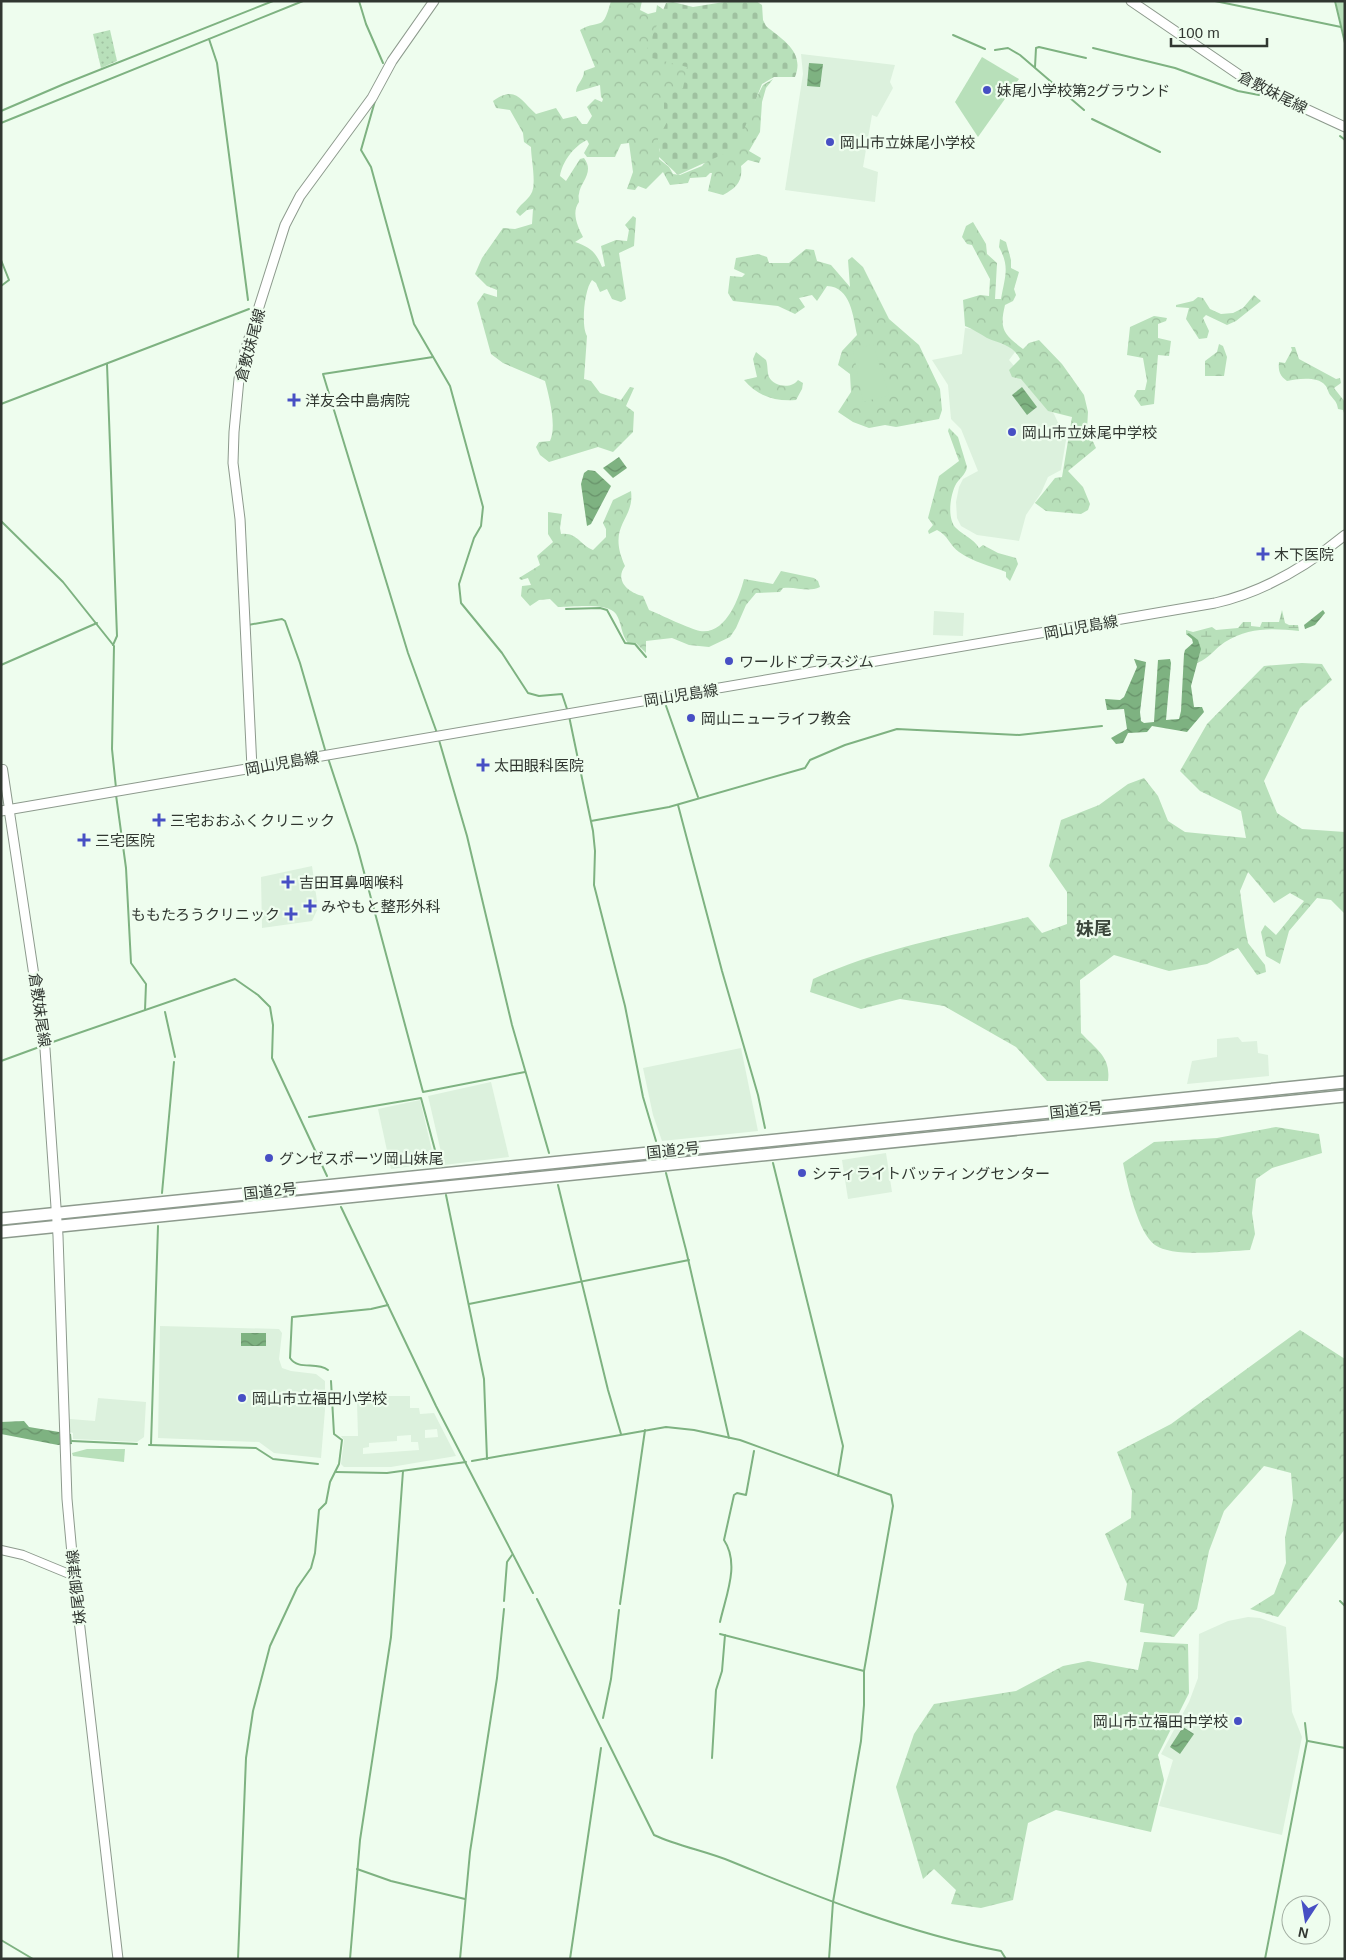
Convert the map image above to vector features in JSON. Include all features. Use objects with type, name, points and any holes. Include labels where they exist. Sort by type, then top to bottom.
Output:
[{"type":"highway","name":"国道2号","points":[[1,1219],[1345,1082]]},
{"type":"highway","name":"国道2号","points":[[1,1232],[1345,1096]]},
{"type":"main road","name":"倉敷妹尾線","points":[[252,768],[240,519],[233,463],[238,388],[245,351],[291,211],[372,98],[392,61],[434,1]]},
{"type":"main road","name":"倉敷妹尾線","points":[[1131,1],[1254,85],[1345,127]]},
{"type":"main road","name":"岡山児島線","points":[[5,810],[1225,601],[1267,586],[1320,554],[1345,535]]},
{"type":"main road","name":"倉敷妹尾線","points":[[5,810],[45,1045],[56,1213]]},
{"type":"main road","name":"妹尾御津線","points":[[56,1213],[64,1432],[74,1576],[118,1959]]},
{"type":"street","points":[[3,769],[5,810]]},
{"type":"street","points":[[1,1550],[23,1555],[74,1576]]},
{"type":"shaded area","name":"岡山市立妹尾小学校","points":[[801,54],[895,65],[890,82],[893,88],[877,117],[872,115],[863,167],[878,172],[875,202],[785,190],[803,74]]},
{"type":"shaded area","name":"岡山市立妹尾中学校","points":[[965,328],[992,331],[1015,352],[1009,360],[1054,414],[1066,440],[1061,470],[1048,477],[1041,493],[1026,515],[1019,541],[977,535],[961,526],[957,518],[956,502],[959,487],[963,479],[978,471],[961,429],[951,419],[948,385],[932,360],[962,354]]},
{"type":"shaded area","points":[[934,611],[964,613],[963,636],[933,635]]},
{"type":"shaded area","points":[[312,866],[318,908],[312,921],[262,928],[261,877]]},
{"type":"shaded area","points":[[1238,1037],[1242,1042],[1257,1041],[1258,1053],[1268,1055],[1269,1076],[1187,1084],[1192,1061],[1217,1057],[1217,1039]]},
{"type":"shaded area","points":[[741,1048],[758,1131],[662,1141],[653,1115],[643,1068]]},
{"type":"shaded area","points":[[491,1082],[509,1157],[444,1165],[428,1096]]},
{"type":"shaded area","points":[[420,1100],[435,1163],[391,1169],[378,1109]]},
{"type":"shaded area","points":[[886,1153],[892,1192],[848,1199],[842,1160]]},
{"type":"shaded area","name":"岡山市立福田小学校","points":[[160,1326],[279,1329],[282,1333],[279,1359],[282,1368],[316,1374],[325,1381],[325,1410],[321,1458],[274,1453],[259,1442],[158,1438]]},
{"type":"shaded area","points":[[369,1396],[410,1396],[410,1408],[419,1408],[420,1414],[434,1413],[456,1456],[391,1467],[344,1467],[341,1464],[344,1440],[341,1436],[358,1436],[357,1402],[369,1402]],"holes":[[[437,1429],[438,1437],[425,1438],[425,1430]],[[411,1435],[411,1442],[418,1442],[419,1450],[363,1454],[363,1448],[369,1447],[369,1443],[397,1441],[397,1436]]]},
{"type":"shaded area","points":[[98,1398],[146,1402],[144,1437],[137,1442],[73,1439],[73,1433],[70,1432],[70,1419],[95,1421]]},
{"type":"shaded area","name":"岡山市立福田中学校","points":[[1248,1617],[1260,1618],[1286,1627],[1292,1712],[1302,1737],[1282,1835],[1159,1806],[1173,1760],[1161,1754],[1189,1702],[1198,1678],[1199,1634],[1228,1621]]},
{"type":"green space","points":[[611,1],[642,1],[640,10],[648,14],[656,12],[657,5],[667,12],[695,64],[660,143],[659,159],[669,167],[673,174],[680,175],[702,166],[747,116],[763,85],[773,79],[766,88],[762,102],[760,132],[749,151],[761,158],[759,163],[748,160],[741,166],[741,176],[738,184],[723,195],[708,191],[712,173],[706,177],[690,178],[688,183],[670,185],[663,172],[646,189],[638,186],[635,190],[627,189],[633,172],[629,143],[621,144],[615,157],[587,157],[584,153],[589,144],[587,140],[573,150],[566,160],[560,176],[566,181],[580,159],[584,158],[587,163],[588,173],[580,190],[575,215],[583,237],[575,242],[592,251],[602,267],[605,266],[601,246],[616,240],[627,241],[629,230],[625,225],[633,216],[636,218],[634,246],[619,253],[626,299],[621,302],[612,299],[607,289],[600,292],[596,283],[592,280],[585,300],[584,317],[587,336],[584,379],[591,381],[600,393],[621,400],[630,387],[634,388],[626,406],[634,412],[633,432],[613,452],[598,447],[549,462],[540,455],[536,447],[539,442],[550,441],[552,435],[552,411],[545,381],[503,363],[491,354],[477,303],[484,293],[497,297],[497,290],[487,286],[475,274],[482,258],[503,228],[515,229],[532,224],[533,209],[527,210],[520,216],[516,212],[533,190],[534,178],[531,147],[524,142],[523,133],[510,110],[496,108],[493,101],[501,96],[512,94],[517,96],[536,114],[556,108],[563,119],[576,116],[582,124],[587,124],[592,116],[587,107],[595,99],[602,102],[603,99],[601,97],[600,85],[576,92],[584,71],[595,67],[580,30],[603,21]]},
{"type":"green space","points":[[730,1],[756,1],[762,5],[763,20],[766,26],[791,47],[795,54],[797,68],[795,77],[774,77],[762,84],[741,137],[728,152],[678,175],[658,156],[660,149],[655,145],[669,118],[664,111],[664,94],[669,88],[683,88],[687,67],[648,57],[645,54],[666,3],[673,2],[693,7]]},
{"type":"green space","points":[[1336,1],[1345,1],[1345,39],[1337,7]]},
{"type":"green space","points":[[110,30],[117,61],[101,68],[93,34]]},
{"type":"green space","name":"妹尾小学校第2グラウンド","points":[[982,57],[1019,79],[978,137],[955,102]]},
{"type":"green space","points":[[973,222],[986,244],[987,254],[997,263],[995,299],[1001,299],[1006,272],[1005,260],[999,247],[1000,239],[1006,242],[1011,260],[1011,268],[1019,272],[1014,289],[1016,295],[1013,301],[1005,305],[1003,313],[1003,326],[1007,335],[1023,349],[1029,343],[1039,340],[1062,364],[1084,395],[1088,412],[1087,429],[1096,448],[1068,471],[1083,487],[1090,504],[1088,510],[1081,514],[1046,511],[1035,503],[1055,478],[1062,477],[1072,417],[1048,411],[1021,379],[1012,377],[1009,370],[1020,359],[1014,351],[965,326],[963,300],[980,295],[989,296],[990,279],[972,245],[967,244],[962,237],[966,226]]},
{"type":"green space","points":[[806,249],[814,250],[817,261],[831,265],[850,287],[848,260],[852,257],[863,267],[889,319],[919,345],[940,389],[942,410],[939,419],[896,427],[885,425],[869,428],[853,422],[838,412],[851,392],[850,374],[838,365],[842,351],[857,335],[850,304],[841,291],[827,286],[817,301],[812,295],[799,298],[805,307],[795,314],[778,306],[733,301],[728,293],[730,276],[742,277],[745,274],[734,269],[736,258],[758,254],[767,257],[769,263],[789,263]]},
{"type":"green space","points":[[1254,295],[1261,301],[1236,321],[1227,325],[1206,315],[1203,318],[1209,331],[1207,338],[1199,339],[1186,319],[1189,308],[1176,307],[1176,305],[1193,301],[1198,297],[1203,298],[1210,309],[1221,314],[1233,313],[1243,308]]},
{"type":"green space","points":[[1154,316],[1167,318],[1166,321],[1158,324],[1158,338],[1171,341],[1169,356],[1158,355],[1154,404],[1141,406],[1134,396],[1137,390],[1145,390],[1147,381],[1143,358],[1127,355],[1130,327]]},
{"type":"green space","points":[[873,344],[889,395],[863,402],[853,350]]},
{"type":"green space","points":[[1219,344],[1223,346],[1227,357],[1224,376],[1205,376],[1205,361],[1217,352]]},
{"type":"green space","points":[[1291,347],[1295,347],[1299,359],[1336,379],[1340,378],[1341,383],[1334,388],[1345,402],[1345,416],[1343,410],[1338,409],[1326,386],[1321,382],[1307,379],[1287,381],[1283,377],[1279,371],[1279,362],[1285,363],[1292,350]]},
{"type":"green space","points":[[756,352],[766,360],[769,377],[775,383],[788,386],[798,380],[803,383],[796,400],[781,400],[767,397],[749,386],[744,380],[757,377],[753,359]]},
{"type":"green space","points":[[949,428],[958,437],[967,467],[955,486],[950,508],[951,519],[956,528],[979,548],[983,545],[998,553],[1016,558],[1018,564],[1010,581],[1006,577],[1006,572],[976,561],[959,552],[941,532],[937,530],[929,534],[928,531],[933,525],[928,518],[939,476],[959,461],[948,431]]},
{"type":"green space","points":[[631,491],[629,509],[622,524],[618,541],[625,566],[621,577],[628,589],[643,596],[649,610],[695,630],[709,631],[717,627],[730,614],[739,596],[744,579],[773,584],[781,571],[814,578],[818,581],[820,587],[815,589],[783,588],[780,592],[756,593],[746,605],[730,637],[709,647],[689,645],[672,638],[646,641],[646,653],[636,643],[628,643],[618,618],[612,610],[580,606],[558,607],[550,599],[539,600],[530,606],[521,596],[522,586],[531,585],[528,578],[521,580],[519,578],[540,565],[537,556],[553,542],[548,534],[548,512],[562,514],[561,534],[575,537],[593,550],[606,537],[606,529],[603,523],[613,500]]},
{"type":"green space","points":[[1282,610],[1285,623],[1298,625],[1299,631],[1270,629],[1252,631],[1225,642],[1205,659],[1197,663],[1200,654],[1198,643],[1189,633],[1186,634],[1186,630],[1193,632],[1212,627],[1216,630],[1238,628],[1243,622],[1251,622],[1251,626],[1260,627],[1262,622],[1279,622]]},
{"type":"green space","points":[[1302,663],[1322,664],[1332,680],[1300,708],[1264,781],[1277,813],[1302,829],[1345,832],[1345,914],[1331,900],[1317,898],[1289,931],[1280,964],[1266,956],[1261,932],[1265,925],[1276,935],[1304,901],[1290,893],[1274,903],[1248,872],[1240,891],[1245,927],[1248,943],[1265,965],[1266,972],[1257,975],[1238,948],[1207,964],[1169,971],[1114,955],[1080,980],[1081,1033],[1102,1054],[1107,1066],[1108,1081],[1047,1081],[1016,1047],[944,1006],[900,999],[861,1009],[810,992],[813,979],[865,959],[919,943],[1028,917],[1042,933],[1067,924],[1067,892],[1049,866],[1061,820],[1099,805],[1128,784],[1144,778],[1158,796],[1168,821],[1185,832],[1246,838],[1241,811],[1200,791],[1180,771],[1207,724],[1264,666]]},
{"type":"green space","points":[[1276,1127],[1319,1134],[1322,1153],[1272,1168],[1256,1179],[1252,1213],[1255,1234],[1250,1250],[1187,1253],[1163,1249],[1149,1239],[1138,1219],[1123,1163],[1154,1142],[1217,1138]]},
{"type":"green space","points":[[1300,1330],[1345,1359],[1345,1529],[1278,1617],[1250,1609],[1274,1594],[1286,1563],[1285,1538],[1293,1500],[1291,1473],[1264,1466],[1224,1511],[1209,1551],[1197,1609],[1174,1637],[1140,1632],[1144,1604],[1124,1600],[1127,1584],[1105,1534],[1131,1518],[1132,1491],[1117,1452],[1171,1424]]},
{"type":"green space","points":[[87,1449],[125,1449],[124,1462],[73,1456],[72,1453]]},
{"type":"green space","points":[[1144,1642],[1188,1644],[1189,1693],[1158,1755],[1164,1780],[1151,1832],[1056,1810],[1028,1823],[1013,1900],[981,1908],[951,1904],[956,1890],[934,1869],[923,1879],[896,1787],[914,1734],[934,1704],[1016,1691],[1063,1666],[1088,1661],[1138,1670]]},
{"type":"water","points":[[809,63],[823,64],[820,87],[807,86]]},
{"type":"water","points":[[1022,387],[1037,407],[1027,415],[1012,395]]},
{"type":"water","points":[[619,457],[627,468],[613,478],[603,468]]},
{"type":"water","points":[[588,470],[595,471],[611,486],[591,524],[587,526],[581,484],[584,473]]},
{"type":"water","points":[[1323,610],[1325,613],[1315,625],[1305,629],[1304,625]]},
{"type":"water","points":[[1189,633],[1198,640],[1201,649],[1191,686],[1194,707],[1202,707],[1204,712],[1187,732],[1152,726],[1147,732],[1128,733],[1123,743],[1116,744],[1111,738],[1127,729],[1124,709],[1107,710],[1105,699],[1120,700],[1124,697],[1137,667],[1134,659],[1146,662],[1140,712],[1141,721],[1144,723],[1154,722],[1158,660],[1170,659],[1166,720],[1179,719],[1184,654],[1185,650],[1193,643],[1192,639],[1186,634]]},
{"type":"water","points":[[241,1333],[266,1333],[266,1346],[241,1346]]},
{"type":"water","points":[[24,1421],[29,1427],[71,1434],[72,1444],[58,1445],[1,1434],[1,1422]]},
{"type":"water","points":[[1183,1727],[1194,1734],[1180,1754],[1170,1747]]},
{"type":"waterway","points":[[1,111],[273,1]]},
{"type":"waterway","points":[[1,123],[303,1]]},
{"type":"waterway","points":[[359,1],[366,24],[383,63]]},
{"type":"waterway","points":[[1215,1],[1341,27]]},
{"type":"waterway","points":[[1335,1],[1345,43]]},
{"type":"waterway","points":[[953,35],[985,49]]},
{"type":"waterway","points":[[209,39],[217,63],[248,300]]},
{"type":"waterway","points":[[1035,67],[1036,48],[1039,47],[1086,58]]},
{"type":"waterway","points":[[995,50],[1008,48],[1020,55],[1084,110]]},
{"type":"waterway","points":[[1093,48],[1175,68],[1238,91],[1259,95]]},
{"type":"waterway","points":[[375,101],[361,150],[371,167],[414,324],[450,386],[483,507],[481,526],[474,538],[459,584],[461,603],[502,653],[528,693],[539,696],[562,694],[568,712]]},
{"type":"waterway","points":[[1092,119],[1160,152]]},
{"type":"waterway","points":[[1340,136],[1345,140]]},
{"type":"waterway","points":[[1,260],[9,280],[1,286]]},
{"type":"waterway","points":[[1,404],[249,309]]},
{"type":"waterway","points":[[256,332],[259,323]]},
{"type":"waterway","points":[[433,357],[323,374],[408,653],[437,733]]},
{"type":"waterway","points":[[107,364],[117,636],[113,645]]},
{"type":"waterway","points":[[244,518],[245,540]]},
{"type":"waterway","points":[[1,521],[63,582],[114,646],[112,749],[116,788]]},
{"type":"waterway","points":[[566,609],[600,608],[607,610],[625,643],[635,644],[646,657]]},
{"type":"waterway","points":[[248,625],[282,619],[285,621],[300,663],[326,753]]},
{"type":"waterway","points":[[1,665],[97,623]]},
{"type":"waterway","points":[[665,703],[698,797]]},
{"type":"waterway","points":[[569,716],[593,831],[595,851],[594,885],[625,1006],[643,1097],[656,1141]]},
{"type":"waterway","points":[[591,821],[669,807],[805,768],[810,760],[845,745],[897,729],[1019,735],[1102,726]]},
{"type":"waterway","points":[[439,740],[467,836],[512,1025],[549,1153]]},
{"type":"waterway","points":[[328,758],[357,846],[423,1092],[525,1072]]},
{"type":"waterway","points":[[116,795],[126,868],[131,963],[146,984],[145,1010]]},
{"type":"waterway","points":[[678,805],[722,971],[758,1095],[765,1128]]},
{"type":"waterway","points":[[47,1044],[235,979],[258,995],[270,1007],[273,1025],[272,1058],[327,1176]]},
{"type":"waterway","points":[[165,1012],[175,1057]]},
{"type":"waterway","points":[[1,1061],[42,1046]]},
{"type":"waterway","points":[[162,1193],[174,1062]]},
{"type":"waterway","points":[[309,1117],[421,1098],[439,1165]]},
{"type":"waterway","points":[[773,1163],[843,1446],[838,1476]]},
{"type":"waterway","points":[[666,1173],[686,1250],[729,1438]]},
{"type":"waterway","points":[[558,1185],[608,1390],[621,1434]]},
{"type":"waterway","points":[[446,1195],[484,1379],[487,1459]]},
{"type":"waterway","points":[[341,1207],[436,1406],[533,1593]]},
{"type":"waterway","points":[[151,1445],[158,1226]]},
{"type":"waterway","points":[[469,1304],[689,1260]]},
{"type":"waterway","points":[[328,1370],[323,1367],[298,1364],[290,1358],[292,1317],[371,1309],[388,1305]]},
{"type":"waterway","points":[[238,1959],[246,1758],[253,1711],[270,1646],[297,1588],[311,1568],[315,1553],[319,1510],[326,1503],[330,1482],[339,1464],[342,1440],[334,1434],[331,1381]]},
{"type":"waterway","points":[[472,1461],[666,1427],[694,1430],[740,1440],[891,1495],[893,1506],[864,1671],[861,1741],[833,1902],[829,1959]]},
{"type":"waterway","points":[[620,1604],[645,1430]]},
{"type":"waterway","points":[[72,1441],[137,1444]]},
{"type":"waterway","points":[[149,1445],[256,1448],[273,1459],[318,1464]]},
{"type":"waterway","points":[[720,1622],[728,1591],[731,1569],[729,1549],[724,1540],[734,1495],[737,1493],[746,1495],[754,1451]]},
{"type":"waterway","points":[[336,1472],[387,1473],[466,1462]]},
{"type":"waterway","points":[[350,1959],[360,1840],[391,1637],[403,1471]]},
{"type":"waterway","points":[[504,1601],[507,1562],[512,1555]]},
{"type":"waterway","points":[[537,1599],[654,1835],[721,1857],[863,1913],[931,1934],[1001,1951],[1006,1959]]},
{"type":"waterway","points":[[1340,1601],[1345,1606]]},
{"type":"waterway","points":[[460,1959],[470,1852],[497,1678],[504,1609]]},
{"type":"waterway","points":[[603,1718],[611,1679],[619,1610]]},
{"type":"waterway","points":[[720,1634],[864,1671]]},
{"type":"waterway","points":[[712,1758],[716,1690],[722,1671],[725,1635]]},
{"type":"waterway","points":[[1265,1959],[1307,1741],[1305,1723]]},
{"type":"waterway","points":[[1308,1741],[1345,1748]]},
{"type":"waterway","points":[[570,1959],[601,1748]]},
{"type":"waterway","points":[[357,1869],[391,1881],[465,1899]]},
{"type":"waterway","points":[[1,1940],[33,1959]]},
{"type":"place","name":"妹尾小学校第2グラウンド","points":[[987,90]]},
{"type":"place","name":"岡山市立妹尾小学校","points":[[830,142]]},
{"type":"place","name":"洋友会中島病院","points":[[294,400]]},
{"type":"place","name":"岡山市立妹尾中学校","points":[[1012,432]]},
{"type":"place","name":"木下医院","points":[[1263,554]]},
{"type":"place","name":"ワールドプラスジム","points":[[729,661]]},
{"type":"place","name":"岡山ニューライフ教会","points":[[691,718]]},
{"type":"place","name":"太田眼科医院","points":[[483,765]]},
{"type":"place","name":"三宅おおふくクリニック","points":[[159,820]]},
{"type":"place","name":"三宅医院","points":[[84,840]]},
{"type":"place","name":"吉田耳鼻咽喉科","points":[[288,882]]},
{"type":"place","name":"みやもと整形外科","points":[[310,906]]},
{"type":"place","name":"ももたろうクリニック","points":[[291,914]]},
{"type":"place","name":"グンゼスポーツ岡山妹尾","points":[[269,1158]]},
{"type":"place","name":"シティライトバッティングセンター","points":[[802,1173]]},
{"type":"place","name":"岡山市立福田小学校","points":[[242,1398]]},
{"type":"place","name":"岡山市立福田中学校","points":[[1238,1721]]},
{"type":"district","name":"妹尾","points":[[1094,929]]}]
